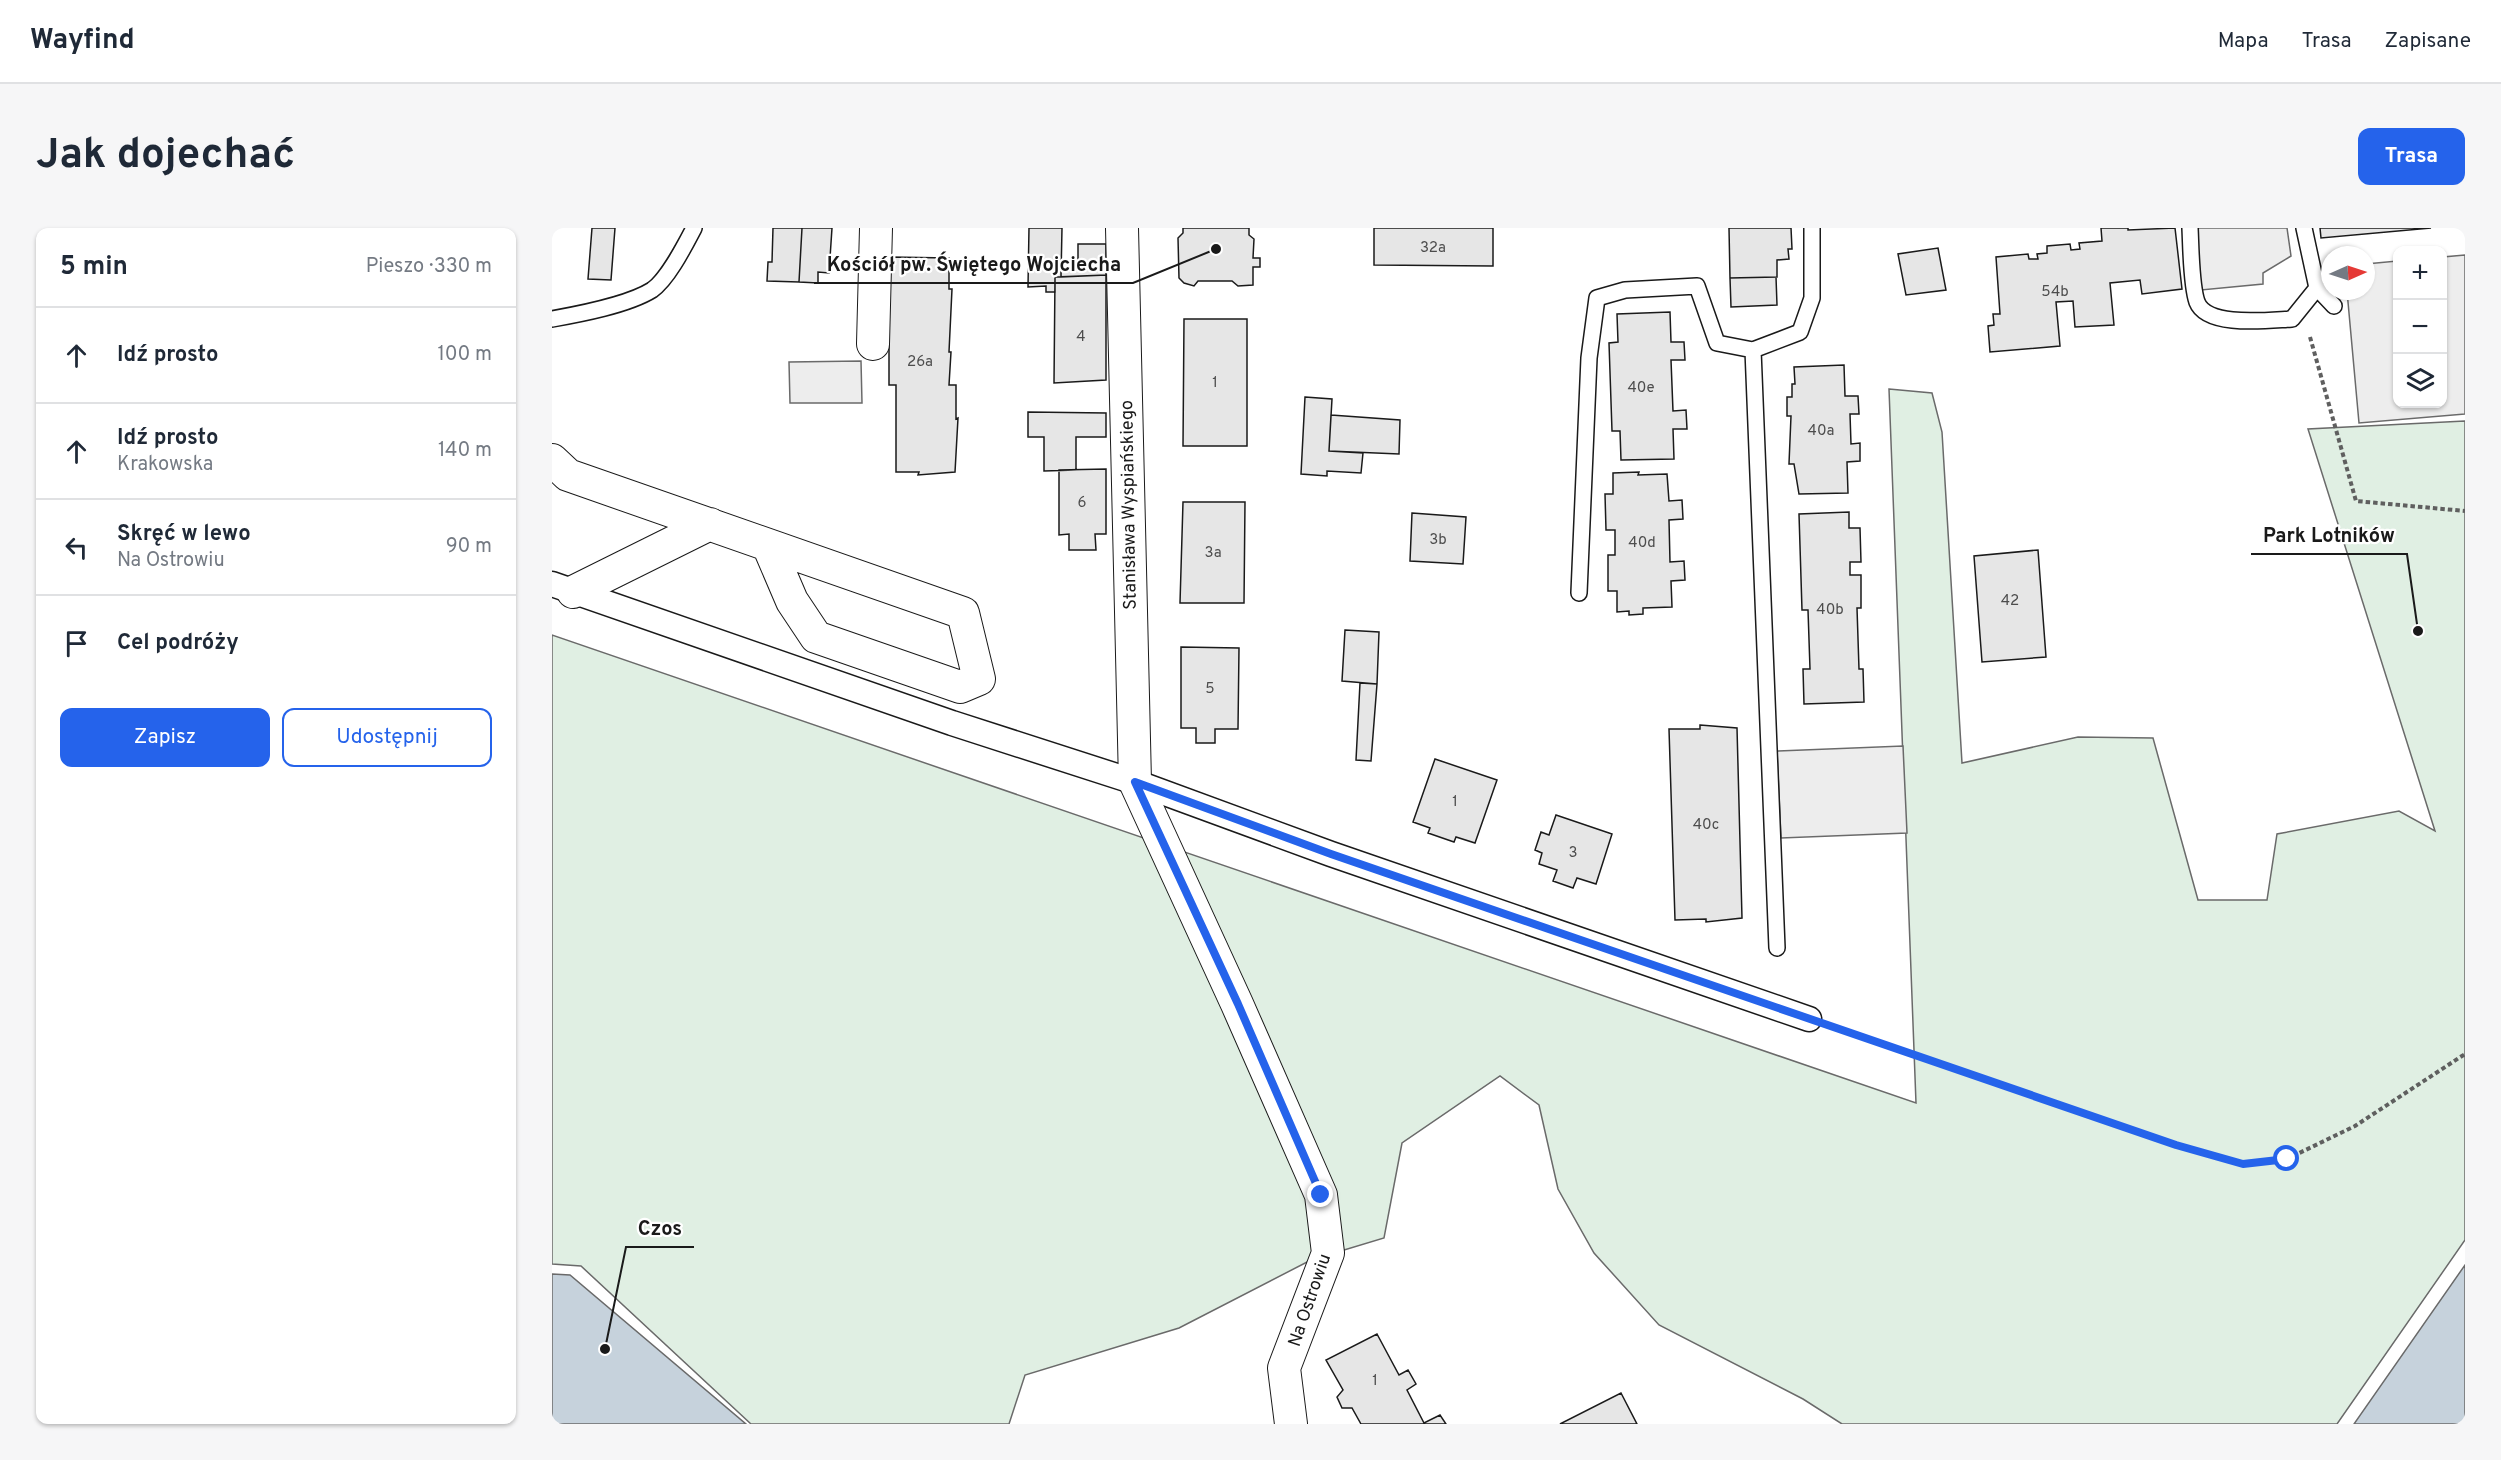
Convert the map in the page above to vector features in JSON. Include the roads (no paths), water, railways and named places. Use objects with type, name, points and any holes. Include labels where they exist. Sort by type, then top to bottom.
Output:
[{"type":"street","points":[[873,344],[876,228]]},
{"type":"street","name":"Stanisława Wyspiańskiego","points":[[1122,228],[1135,782]]},
{"type":"street","points":[[552,460],[568,475],[963,613],[979,679],[960,687],[816,637],[792,601],[768,545]]},
{"type":"street","points":[[563,588],[710,524]]},
{"type":"street","points":[[563,588],[952,723],[1135,782],[1331,854],[1809,1019]]},
{"type":"street","name":"Na Ostrowiu","points":[[1135,782],[1238,1004],[1321,1195],[1329,1253],[1284,1368],[1291,1424]]},
{"type":"lane","points":[[552,319],[598,310],[653,290],[680,256],[694,228]]},
{"type":"lane","points":[[1580,593],[1589,358],[1597,298],[1625,290],[1697,286],[1717,343],[1754,350],[1800,332],[1812,298],[1812,228]]},
{"type":"lane","points":[[2190,228],[2197,302],[2205,313],[2218,318],[2292,319],[2317,288]]},
{"type":"lane","points":[[2304,228],[2317,288],[2334,306]]},
{"type":"lane","points":[[1754,350],[1777,948]]},
{"type":"place","name":"Kościół pw. Świętego Wojciecha","points":[[1216,249]]},
{"type":"place","name":"Park Lotników","points":[[2418,631]]},
{"type":"place","name":"Czos","points":[[605,1349]]}]
